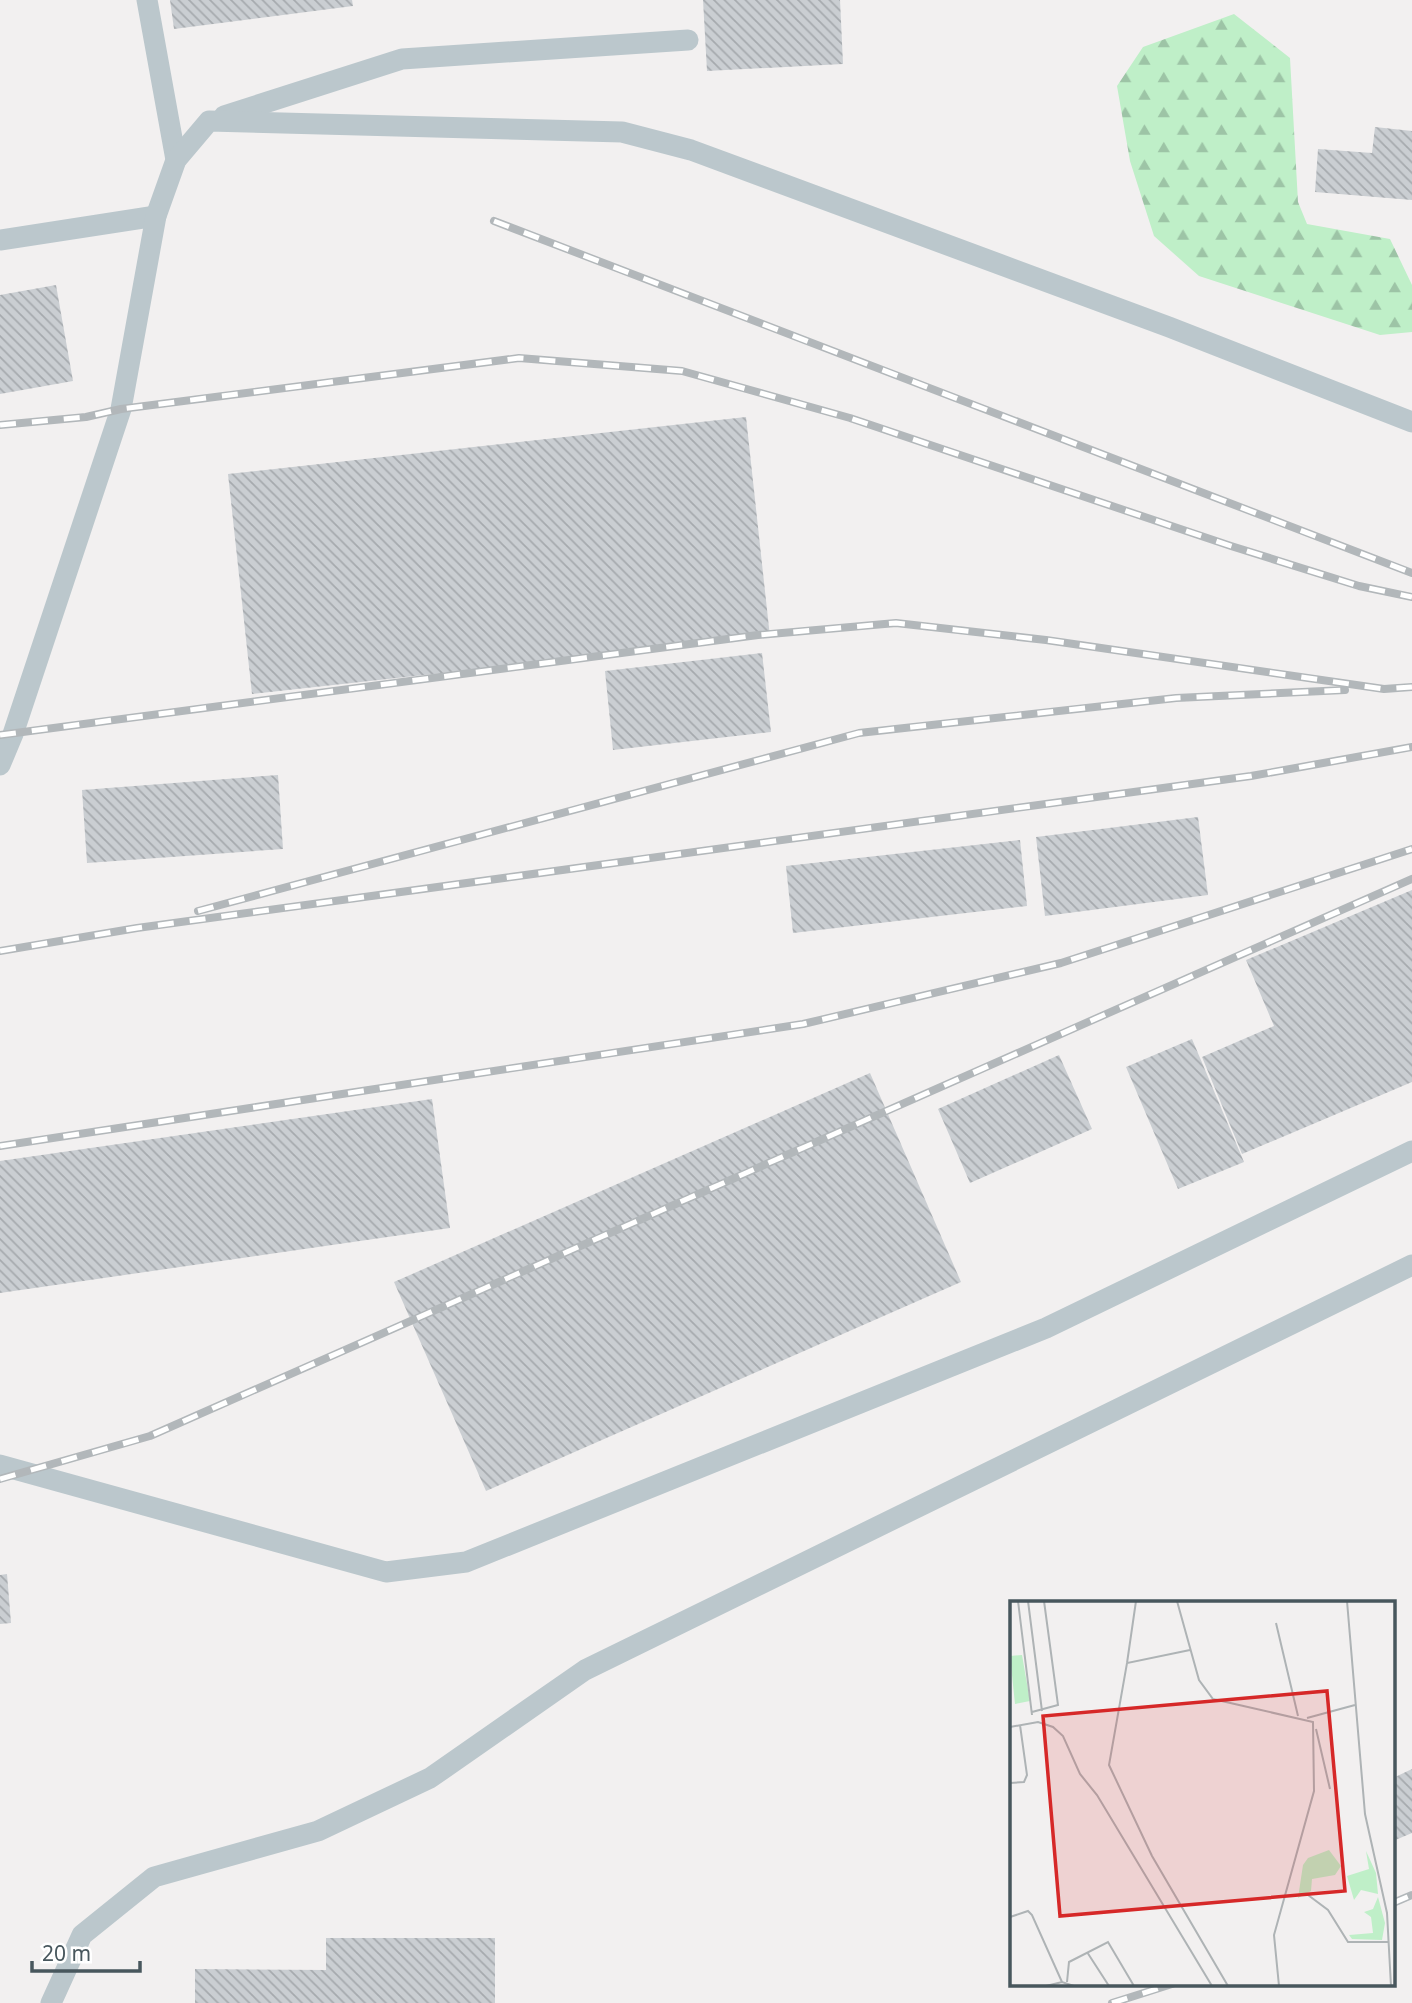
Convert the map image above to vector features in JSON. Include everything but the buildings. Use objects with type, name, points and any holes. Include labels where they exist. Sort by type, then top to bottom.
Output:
[{"type":"lane","points":[[147,0],[176,160]]},
{"type":"lane","points":[[0,765],[121,409],[156,216],[176,160],[208,121],[402,59],[688,40]]},
{"type":"lane","points":[[208,121],[622,132],[691,150],[1169,327],[1412,422]]},
{"type":"lane","points":[[0,240],[156,216]]},
{"type":"lane","points":[[0,1465],[386,1572],[467,1562],[1046,1328],[1412,1151]]},
{"type":"lane","points":[[51,2003],[82,1936],[154,1877],[318,1830],[430,1778],[585,1670],[1412,1265]]},
{"type":"green space","points":[[1234,14],[1290,58],[1298,202],[1307,224],[1390,239],[1412,285],[1412,332],[1380,335],[1199,276],[1154,236],[1130,161],[1117,86],[1143,47]]},
{"type":"railway","points":[[494,221],[1412,573]]},
{"type":"railway","points":[[0,425],[86,417],[121,409],[519,358],[682,371],[850,418],[1231,546],[1359,586],[1412,597]]},
{"type":"railway","points":[[0,735],[758,635],[896,623],[1046,640],[1384,689],[1412,687]]},
{"type":"railway","points":[[198,911],[859,733],[1176,698],[1345,690]]},
{"type":"railway","points":[[0,951],[137,928],[1251,776],[1412,747]]},
{"type":"railway","points":[[0,1146],[803,1024],[1061,963],[1412,849]]},
{"type":"railway","points":[[0,1479],[150,1436],[1412,879]]},
{"type":"railway","points":[[1394,1903],[1412,1895]]},
{"type":"railway","points":[[1112,2003],[1166,1986]]}]
